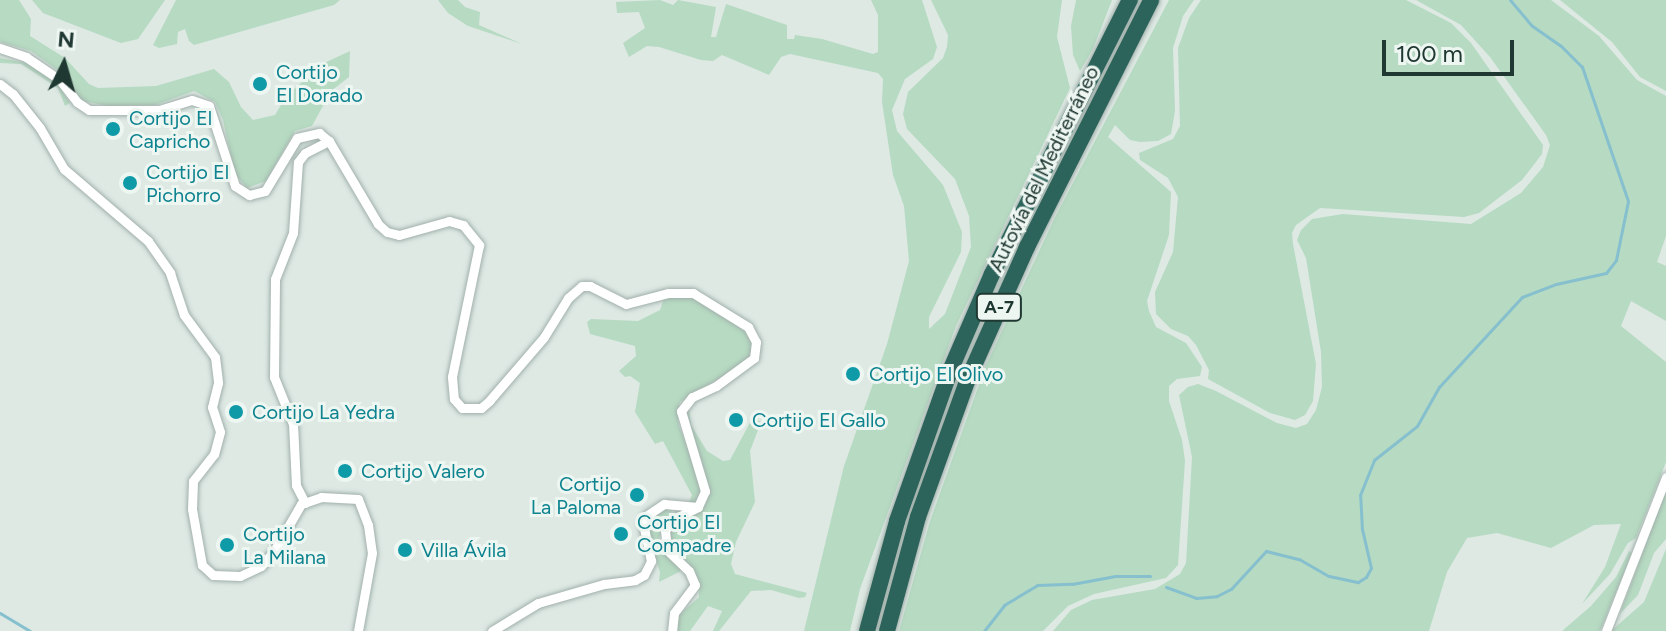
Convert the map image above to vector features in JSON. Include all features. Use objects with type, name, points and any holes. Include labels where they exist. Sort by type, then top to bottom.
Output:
[{"type":"highway","name":"Autovía del Mediterráneo","points":[[867,631],[897,521],[950,371],[992,274],[1130,0]]},
{"type":"highway","name":"Autovía del Mediterráneo","points":[[887,631],[918,517],[968,379],[1027,247],[1151,0]]},
{"type":"street","points":[[0,48],[26,57],[59,79],[77,102],[89,110],[159,110],[192,100],[209,106],[235,186],[249,195],[265,191],[293,143],[302,134],[319,133],[329,141],[378,224],[387,232],[399,235],[449,221],[463,225],[479,245],[474,285],[452,377],[454,399],[462,408],[481,408],[489,401],[544,337],[568,298],[582,286],[590,286],[626,304],[684,291],[724,309],[748,327],[756,342],[754,358],[716,386],[692,397],[681,411],[704,482],[704,499],[698,507],[676,518],[665,530],[667,550],[689,571],[695,585],[674,613],[672,631]]},
{"type":"street","points":[[0,84],[13,94],[40,128],[64,169],[148,241],[170,273],[184,315],[215,357],[218,383],[212,407],[220,432],[214,454],[193,481],[192,509],[202,565],[213,575],[240,576],[261,566],[305,503],[321,497],[358,499],[368,525],[372,553],[358,631]]},
{"type":"street","points":[[305,503],[296,485],[293,424],[274,377],[275,279],[293,233],[298,162],[305,153],[329,141]]},
{"type":"street","points":[[1606,631],[1666,477]]},
{"type":"street","points":[[492,631],[538,603],[574,596],[604,584],[635,580],[644,575],[651,561],[643,524],[646,516],[664,504],[698,507]]},
{"type":"green space","points":[[0,0],[19,0],[31,19],[30,36],[65,58],[89,84],[98,88],[156,86],[214,69],[229,82],[241,107],[253,120],[275,115],[285,98],[320,65],[350,51],[349,77],[331,91],[312,126],[295,131],[266,181],[247,188],[235,174],[223,120],[215,102],[194,91],[155,105],[109,106],[82,101],[60,72],[31,51],[0,42]]},
{"type":"green space","points":[[32,0],[165,0],[138,39],[121,43],[43,13]]},
{"type":"green space","points":[[176,0],[340,0],[334,5],[194,45],[185,29],[178,32],[177,44],[159,48],[153,45]]},
{"type":"green space","points":[[438,0],[458,0],[465,7],[480,12],[479,25],[522,44],[468,26],[448,13]]},
{"type":"green space","points":[[660,0],[673,5],[678,0],[716,7],[711,37],[716,37],[726,4],[787,25],[787,39],[794,39],[795,35],[822,39],[873,54],[878,52],[878,15],[871,0],[922,0],[937,47],[933,59],[905,79],[892,110],[897,131],[943,185],[962,232],[961,252],[929,317],[929,329],[945,314],[971,247],[969,216],[955,179],[907,129],[903,114],[908,92],[943,58],[947,47],[948,35],[931,0],[1062,0],[1057,37],[1070,88],[956,326],[860,589],[850,631],[804,631],[844,466],[887,344],[909,261],[904,206],[893,175],[882,102],[883,79],[878,73],[790,54],[781,57],[769,75],[722,55],[713,61],[701,60],[647,46],[629,57],[623,43],[645,28],[639,12],[617,13],[616,2]]},
{"type":"green space","points":[[1076,0],[1112,0],[1093,49],[1080,71],[1073,55],[1071,26]]},
{"type":"green space","points":[[1169,0],[1194,0],[1183,16],[1173,48],[1175,111],[1171,134],[1158,141],[1140,142],[1130,140],[1115,125],[1108,137],[1171,192],[1169,235],[1147,301],[1156,327],[1186,343],[1202,367],[1200,376],[1177,379],[1169,386],[1169,401],[1182,440],[1185,461],[1178,565],[1166,578],[1094,594],[1068,606],[1043,631],[899,631],[930,521],[986,365],[1055,217]]},
{"type":"green space","points":[[1201,0],[1406,0],[1451,23],[1471,43],[1543,145],[1542,154],[1522,180],[1479,213],[1464,217],[1320,208],[1296,225],[1292,233],[1293,244],[1316,364],[1313,401],[1305,415],[1295,420],[1270,413],[1208,379],[1209,370],[1196,345],[1188,336],[1171,329],[1156,314],[1155,292],[1173,252],[1178,197],[1168,178],[1140,160],[1139,153],[1173,139],[1180,126],[1178,48],[1189,18]]},
{"type":"green space","points":[[1416,0],[1551,0],[1599,36],[1637,80],[1666,96],[1666,236],[1657,262],[1666,266],[1666,321],[1631,301],[1621,326],[1666,362],[1666,462],[1636,538],[1628,543],[1610,574],[1582,604],[1605,567],[1621,524],[1594,525],[1551,548],[1497,533],[1467,538],[1447,572],[1429,631],[1053,631],[1071,610],[1092,600],[1155,589],[1180,574],[1186,563],[1192,457],[1179,395],[1188,387],[1198,384],[1277,423],[1296,428],[1307,424],[1316,410],[1322,387],[1321,352],[1306,258],[1297,240],[1301,230],[1312,219],[1343,214],[1471,224],[1521,193],[1543,167],[1550,145],[1546,135],[1490,57],[1461,25]]},
{"type":"green space","points":[[1560,0],[1666,0],[1666,91],[1640,77],[1612,42]]},
{"type":"green space","points":[[0,58],[26,63],[58,84],[70,103],[65,106],[58,88],[21,64],[0,63]]},
{"type":"green space","points":[[686,295],[710,305],[743,328],[752,343],[750,356],[738,367],[680,402],[677,412],[679,426],[697,471],[701,491],[698,500],[688,504],[692,495],[663,441],[655,444],[635,412],[640,383],[619,371],[636,356],[635,346],[590,334],[587,322],[591,319],[638,321],[660,310],[664,298]]},
{"type":"green space","points":[[696,399],[689,409],[691,425],[707,451],[723,461],[730,460],[753,417],[761,422],[750,451],[755,502],[736,542],[731,564],[735,574],[807,593],[799,598],[771,590],[751,591],[719,631],[713,631],[722,611],[708,606],[690,631],[677,631],[678,616],[699,597],[699,583],[692,567],[676,553],[668,537],[678,521],[702,511],[710,489],[686,415],[688,406]]},
{"type":"green space","points":[[1666,489],[1666,539],[1654,553],[1638,595],[1620,614]]},
{"type":"green space","points":[[662,508],[671,508],[672,511],[663,524],[659,539],[681,571],[659,582],[660,572],[647,535],[647,520]]},
{"type":"green space","points":[[1666,549],[1666,631],[1611,631],[1644,602]]},
{"type":"green space","points":[[1629,551],[1632,553],[1600,631],[1562,631],[1591,606],[1616,577]]},
{"type":"waterway","points":[[1166,587],[1196,598],[1217,596],[1231,589],[1266,551],[1299,559],[1329,576],[1358,582],[1366,577],[1371,568],[1362,530],[1360,495],[1374,460],[1417,426],[1439,387],[1522,297],[1556,284],[1606,273],[1616,260],[1628,201],[1582,67],[1561,46],[1532,26],[1510,0]]},
{"type":"waterway","points":[[984,631],[1004,605],[1037,585],[1072,584],[1115,576],[1150,576]]},
{"type":"waterway","points":[[0,613],[30,631]]},
{"type":"place","name":"Cortijo El Dorado","points":[[260,84]]},
{"type":"place","name":"Cortijo El Capricho","points":[[113,129]]},
{"type":"place","name":"Cortijo El Pichorro","points":[[130,183]]},
{"type":"place","name":"Cortijo El Olivo","points":[[853,374]]},
{"type":"place","name":"Cortijo La Yedra","points":[[236,412]]},
{"type":"place","name":"Cortijo El Gallo","points":[[736,420]]},
{"type":"place","name":"Cortijo Valero","points":[[345,471]]},
{"type":"place","name":"Cortijo La Paloma","points":[[637,495]]},
{"type":"place","name":"Cortijo El Compadre","points":[[621,534]]},
{"type":"place","name":"Cortijo La Milana","points":[[227,545]]},
{"type":"place","name":"Villa Ávila","points":[[405,550]]}]
